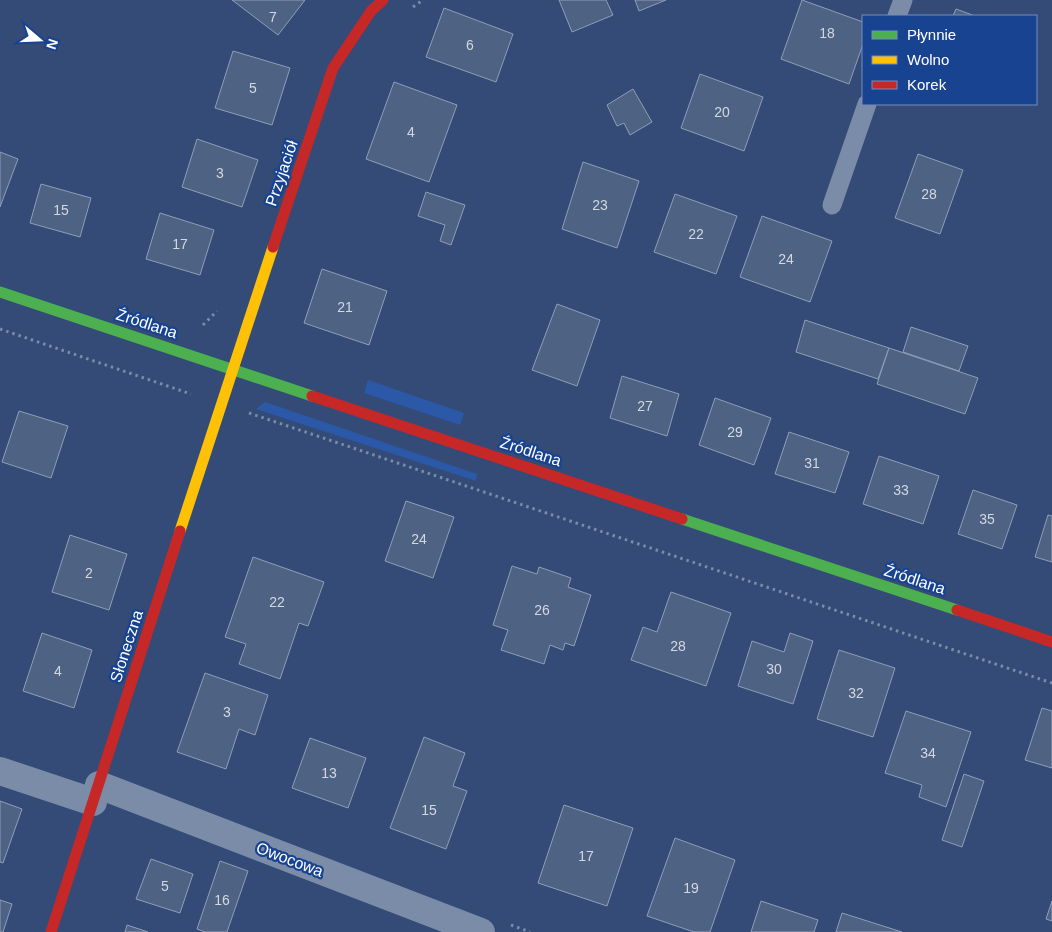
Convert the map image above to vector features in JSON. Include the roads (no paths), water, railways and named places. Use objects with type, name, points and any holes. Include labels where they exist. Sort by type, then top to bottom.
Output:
[{"type":"street","name":"Przyjaciół","points":[[232,369],[333,68],[371,11],[383,0]]},
{"type":"street","name":"Źródlana","points":[[0,292],[1052,642]]},
{"type":"street","name":"Słoneczna","points":[[51,932],[232,369]]},
{"type":"street","name":"Owocowa","points":[[0,771],[96,794],[481,932]]},
{"type":"lane","points":[[897,15],[903,0]]},
{"type":"lane","points":[[832,205],[867,105]]}]
